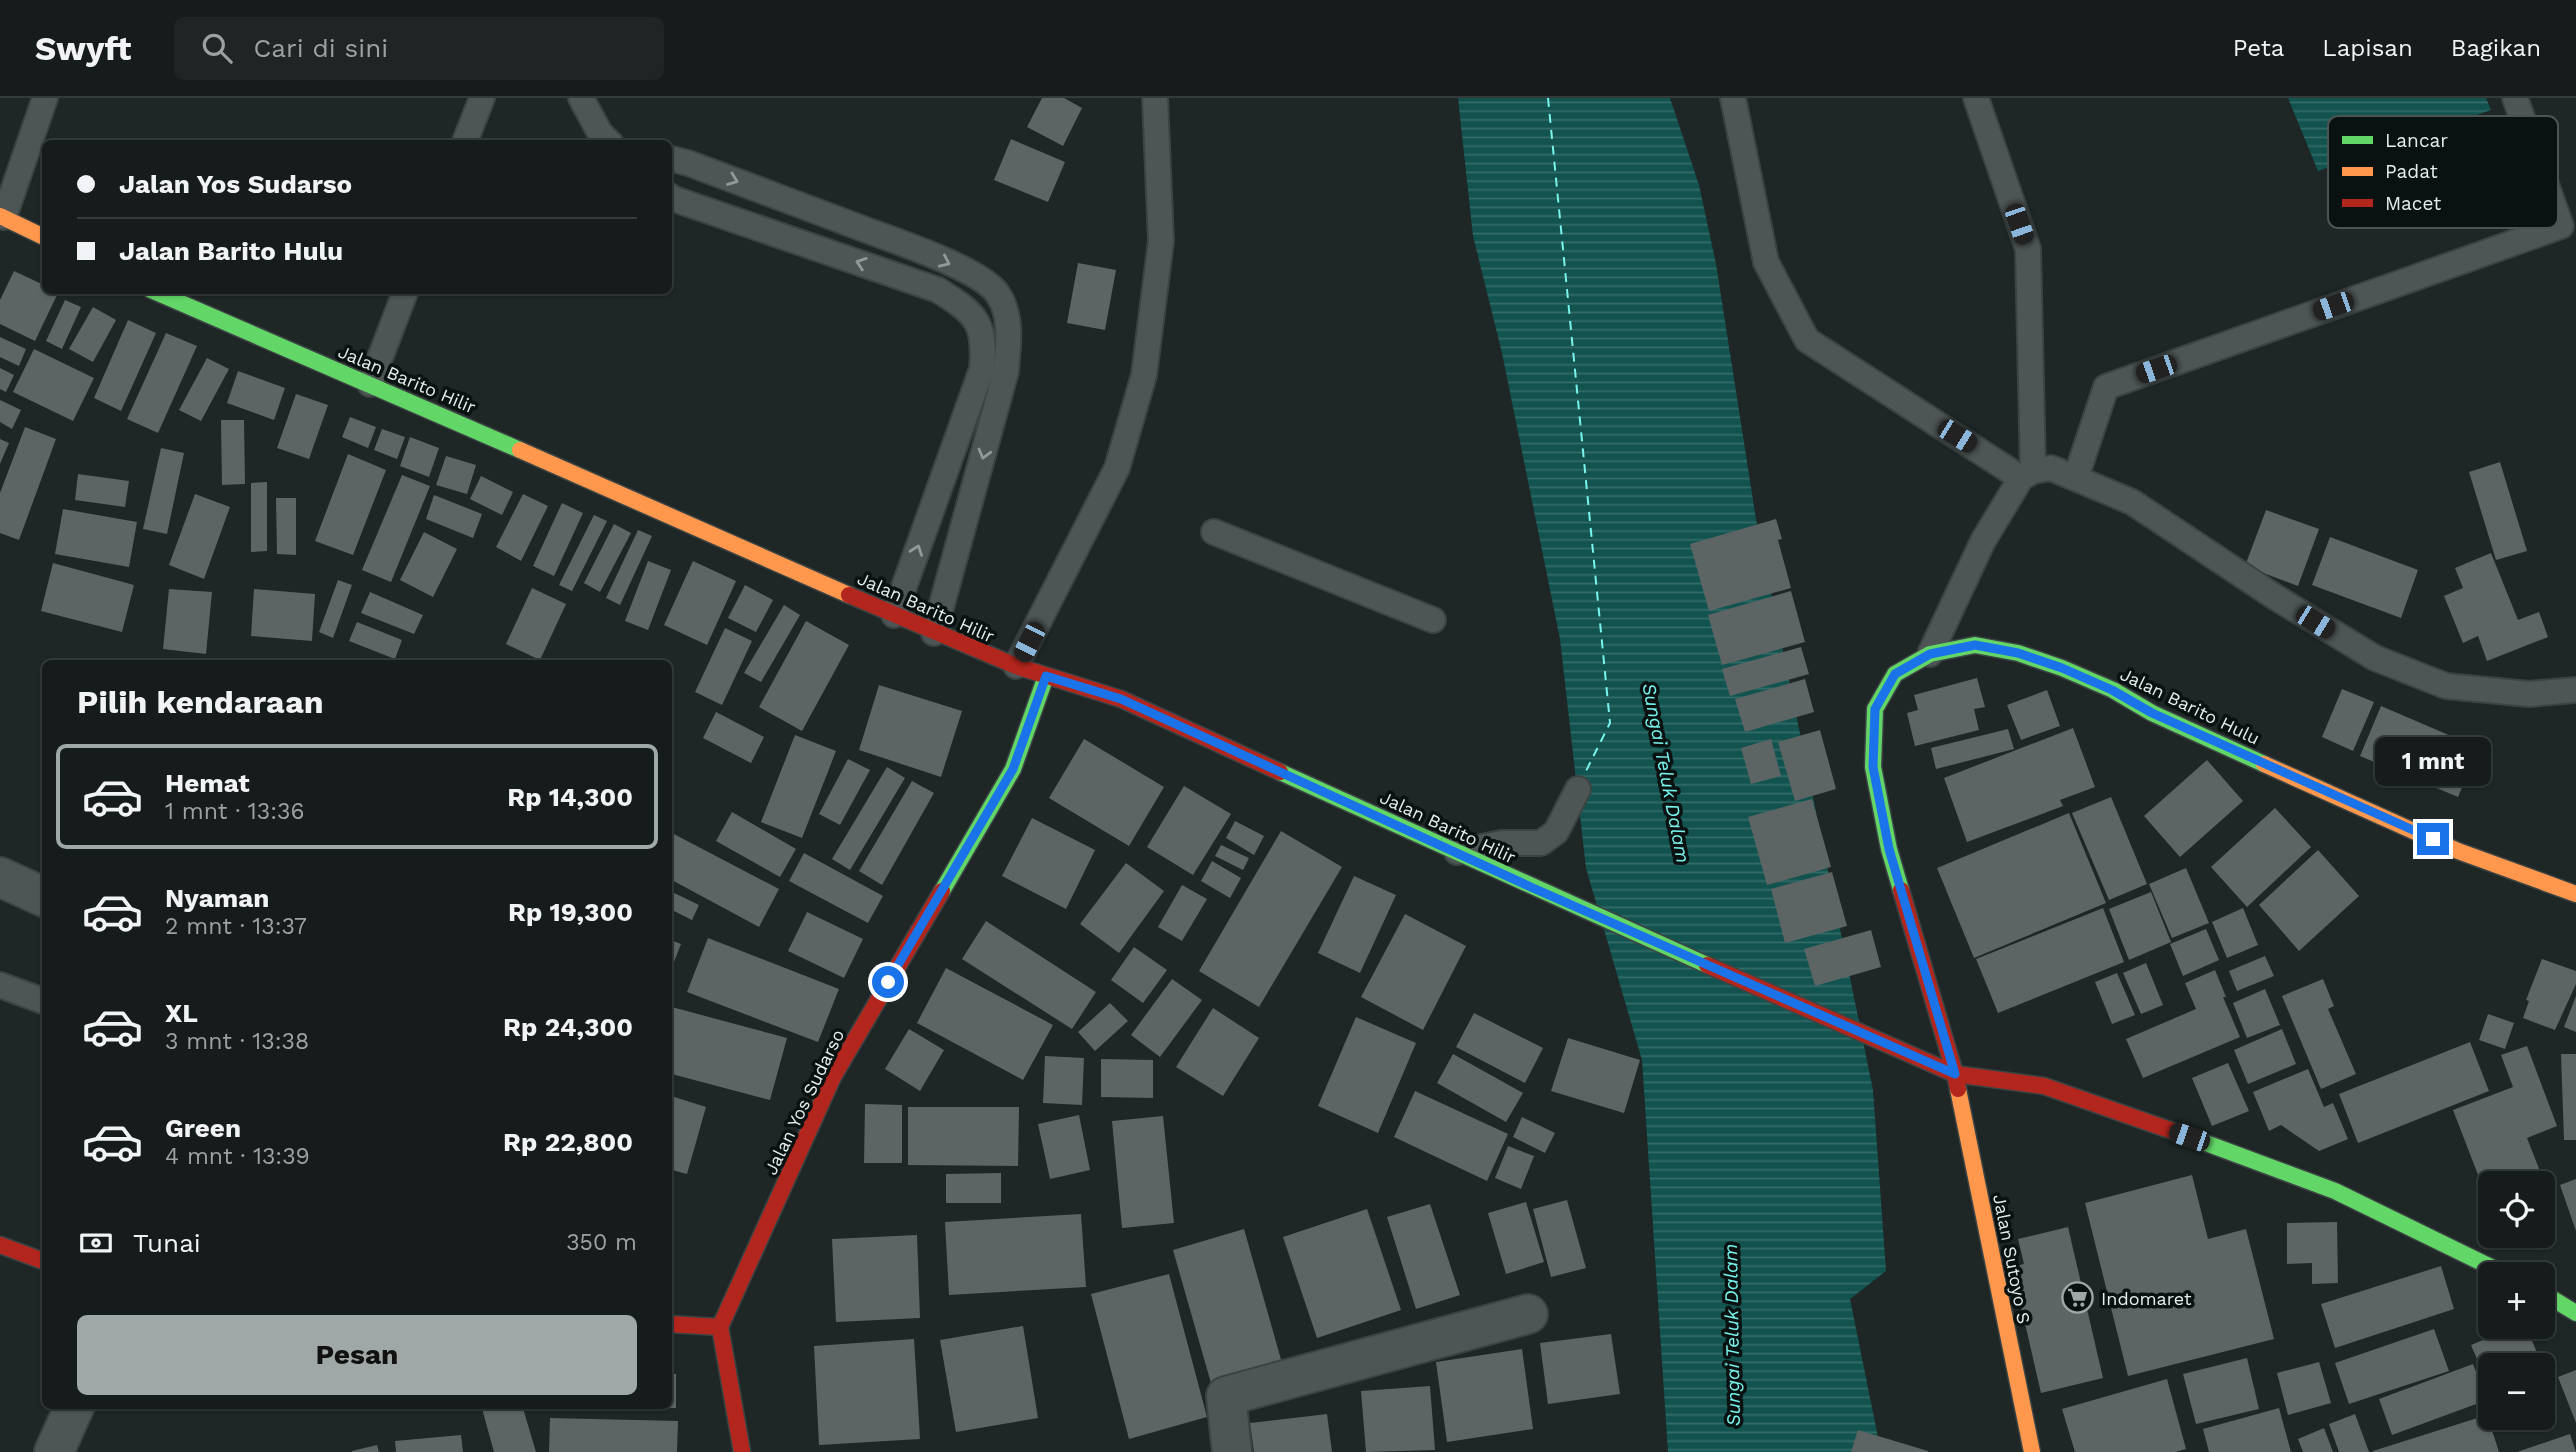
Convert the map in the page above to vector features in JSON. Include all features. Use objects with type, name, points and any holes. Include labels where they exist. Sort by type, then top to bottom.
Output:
[{"type":"main road","points":[[2,216],[42,236]]},
{"type":"main road","name":"Jalan Barito Hilir","points":[[160,294],[934,633],[1016,666],[1121,699],[1533,888],[1955,1074],[2044,1086],[2253,1159],[2334,1191],[2480,1262]]},
{"type":"main road","name":"Jalan Barito Hulu","points":[[1955,1074],[1889,849],[1873,767],[1875,709],[1895,674],[1930,654],[1975,645],[2018,653],[2062,668],[2112,690],[2152,713],[2458,851],[2576,894]]},
{"type":"main road","name":"Jalan Yos Sudarso","points":[[720,1327],[833,1077],[1013,769],[1046,676]]},
{"type":"main road","name":"Jalan Sutoyo S","points":[[1955,1074],[2032,1452]]},
{"type":"main road","points":[[0,1245],[42,1261]]},
{"type":"main road","points":[[2555,1300],[2576,1313]]},
{"type":"main road","points":[[672,1324],[720,1327],[742,1452]]},
{"type":"street","points":[[0,877],[42,896]]},
{"type":"street","points":[[1232,1452],[1226,1396],[1528,1314]]},
{"type":"street","points":[[54,1452],[73,1409]]},
{"type":"lane","points":[[2,216],[45,98]]},
{"type":"lane","points":[[466,140],[482,98]]},
{"type":"lane","points":[[581,98],[600,133],[607,140]]},
{"type":"lane","points":[[1733,98],[1766,262],[1807,340],[2027,474],[2051,468],[2132,502],[2275,597],[2375,659],[2446,686],[2529,694],[2576,690]]},
{"type":"lane","points":[[1930,654],[1983,541],[2027,474],[2028,249],[1976,98]]},
{"type":"lane","points":[[2515,98],[2523,116]]},
{"type":"lane","points":[[1016,666],[1117,468],[1144,375],[1161,241],[1149,101]]},
{"type":"lane","points":[[672,159],[928,253],[978,277],[996,292],[1005,309],[1009,340],[1006,371],[934,633]]},
{"type":"lane","points":[[672,196],[938,290],[969,310],[978,324],[984,345],[982,369],[894,615]]},
{"type":"lane","points":[[2558,198],[2569,224]]},
{"type":"lane","points":[[2076,477],[2106,387],[2558,228]]},
{"type":"lane","points":[[969,310],[996,292]]},
{"type":"lane","points":[[370,384],[404,294]]},
{"type":"lane","points":[[1214,532],[1433,620]]},
{"type":"lane","points":[[1457,852],[1502,843],[1541,844],[1556,832],[1578,789]]},
{"type":"lane","points":[[0,985],[42,1001]]},
{"type":"water","name":"Sungai Teluk Dalam","points":[[1458,98],[1670,98],[1699,185],[1716,264],[1756,519],[1873,1090],[1886,1271],[1850,1299],[1881,1452],[1668,1452],[1642,1060],[1586,868],[1560,639],[1502,353],[1473,236]]},
{"type":"water","points":[[2288,98],[2486,98],[2491,110],[2474,116],[2328,116],[2328,167],[2318,171]]},
{"type":"building","points":[[1042,98],[1064,98],[1082,108],[1063,146],[1027,127]]},
{"type":"building","points":[[1011,139],[1065,162],[1048,202],[994,180]]},
{"type":"building","points":[[1078,263],[1116,270],[1105,330],[1067,323]]},
{"type":"building","points":[[14,271],[42,284],[42,294],[58,294],[35,341],[0,324],[0,300]]},
{"type":"building","points":[[65,300],[81,307],[62,349],[46,341]]},
{"type":"building","points":[[93,307],[116,320],[93,362],[69,349]]},
{"type":"building","points":[[128,320],[156,333],[121,411],[94,398]]},
{"type":"building","points":[[166,333],[197,346],[158,433],[127,419]]},
{"type":"building","points":[[0,337],[26,349],[19,366],[0,357]]},
{"type":"building","points":[[34,349],[94,378],[73,421],[13,392]]},
{"type":"building","points":[[207,358],[229,369],[201,421],[179,410]]},
{"type":"building","points":[[0,368],[14,375],[6,392],[0,389]]},
{"type":"building","points":[[238,371],[285,388],[274,420],[227,403]]},
{"type":"building","points":[[296,394],[328,405],[309,459],[277,448]]},
{"type":"building","points":[[0,400],[21,410],[12,429],[0,422]]},
{"type":"building","points":[[350,417],[376,427],[368,448],[342,437]]},
{"type":"building","points":[[221,420],[244,420],[245,484],[222,485]]},
{"type":"building","points":[[25,427],[56,439],[19,540],[0,533],[0,493]]},
{"type":"building","points":[[382,429],[405,437],[397,459],[374,450]]},
{"type":"building","points":[[410,437],[439,448],[429,477],[400,466]]},
{"type":"building","points":[[0,439],[9,443],[0,464]]},
{"type":"building","points":[[161,448],[184,453],[167,534],[143,529]]},
{"type":"building","points":[[348,454],[386,470],[353,555],[315,541]]},
{"type":"building","points":[[446,456],[476,465],[467,494],[436,485]]},
{"type":"building","points":[[2500,462],[2527,551],[2496,560],[2469,472]]},
{"type":"building","points":[[78,474],[129,481],[125,507],[75,500]]},
{"type":"building","points":[[402,475],[430,486],[391,582],[362,570]]},
{"type":"building","points":[[481,476],[513,492],[502,515],[470,499]]},
{"type":"building","points":[[267,482],[267,551],[251,552],[251,483]]},
{"type":"building","points":[[195,494],[230,507],[204,579],[169,565]]},
{"type":"building","points":[[523,494],[548,506],[521,561],[496,547]]},
{"type":"building","points":[[434,495],[482,514],[473,538],[426,519]]},
{"type":"building","points":[[276,498],[296,498],[296,555],[277,554]]},
{"type":"building","points":[[562,503],[583,513],[554,576],[533,566]]},
{"type":"building","points":[[63,509],[137,522],[129,567],[55,554]]},
{"type":"building","points":[[2266,510],[2319,529],[2298,586],[2245,566]]},
{"type":"building","points":[[594,515],[607,521],[572,591],[559,585]]},
{"type":"building","points":[[1776,519],[1782,539],[1778,540],[1791,588],[1709,611],[1690,544]]},
{"type":"building","points":[[614,524],[631,533],[600,592],[584,583]]},
{"type":"building","points":[[638,530],[652,536],[620,605],[606,598]]},
{"type":"building","points":[[424,532],[457,549],[433,597],[400,580]]},
{"type":"building","points":[[2330,537],[2418,570],[2401,618],[2312,585]]},
{"type":"building","points":[[2491,553],[2518,620],[2539,612],[2548,637],[2487,661],[2478,636],[2463,643],[2444,596],[2463,588],[2455,568]]},
{"type":"building","points":[[648,561],[671,570],[648,630],[625,621]]},
{"type":"building","points":[[693,561],[736,581],[707,645],[664,625]]},
{"type":"building","points":[[53,563],[134,585],[122,632],[41,611]]},
{"type":"building","points":[[338,580],[352,585],[333,638],[319,632]]},
{"type":"building","points":[[745,585],[773,600],[756,632],[728,618]]},
{"type":"building","points":[[532,588],[566,604],[540,660],[506,644]]},
{"type":"building","points":[[169,589],[212,592],[206,654],[163,649]]},
{"type":"building","points":[[254,589],[315,594],[312,641],[251,636]]},
{"type":"building","points":[[1791,591],[1805,642],[1722,665],[1708,615]]},
{"type":"building","points":[[370,592],[423,615],[414,634],[361,613]]},
{"type":"building","points":[[784,605],[800,615],[761,682],[744,673]]},
{"type":"building","points":[[806,621],[849,645],[802,731],[759,707]]},
{"type":"building","points":[[357,622],[402,640],[395,659],[349,641]]},
{"type":"building","points":[[725,628],[752,641],[722,705],[695,692]]},
{"type":"building","points":[[1801,647],[1809,674],[1730,696],[1722,669]]},
{"type":"building","points":[[1977,678],[1985,707],[1974,709],[1979,730],[1915,746],[1907,713],[1918,710],[1914,695]]},
{"type":"building","points":[[1805,679],[1814,712],[1745,732],[1735,699]]},
{"type":"building","points":[[879,685],[962,711],[941,777],[859,750]]},
{"type":"building","points":[[2342,689],[2374,702],[2353,751],[2322,737]]},
{"type":"building","points":[[2047,690],[2060,726],[2021,740],[2007,705]]},
{"type":"building","points":[[2381,706],[2479,748],[2458,797],[2360,756]]},
{"type":"building","points":[[716,712],[764,737],[751,763],[703,738]]},
{"type":"building","points":[[2073,728],[2095,787],[2060,800],[2063,806],[1967,842],[1944,778]]},
{"type":"building","points":[[2008,729],[2014,749],[1936,769],[1931,748]]},
{"type":"building","points":[[1820,730],[1836,789],[1795,801],[1778,742]]},
{"type":"building","points":[[795,735],[836,751],[802,838],[761,822]]},
{"type":"building","points":[[1084,739],[1164,787],[1129,846],[1049,798]]},
{"type":"building","points":[[1771,739],[1781,776],[1751,784],[1741,748]]},
{"type":"building","points":[[848,759],[870,770],[840,825],[819,814]]},
{"type":"building","points":[[2207,760],[2243,801],[2180,857],[2144,816]]},
{"type":"building","points":[[887,767],[905,778],[850,870],[832,859]]},
{"type":"building","points":[[912,781],[934,793],[882,885],[859,871]]},
{"type":"building","points":[[1184,786],[1231,814],[1193,875],[1147,847]]},
{"type":"building","points":[[2111,797],[2147,884],[2109,900],[2072,813]]},
{"type":"building","points":[[1812,799],[1831,867],[1767,885],[1748,817]]},
{"type":"building","points":[[2275,808],[2311,847],[2247,907],[2211,867]]},
{"type":"building","points":[[732,812],[796,849],[780,877],[716,841]]},
{"type":"building","points":[[2069,813],[2106,903],[1974,958],[1937,868]]},
{"type":"building","points":[[1032,818],[1095,850],[1066,909],[1002,876]]},
{"type":"building","points":[[1235,821],[1264,836],[1254,855],[1226,838]]},
{"type":"building","points":[[1281,831],[1342,867],[1259,1007],[1199,971]]},
{"type":"building","points":[[672,833],[779,889],[759,927],[672,880]]},
{"type":"building","points":[[1221,845],[1249,858],[1243,870],[1215,856]]},
{"type":"building","points":[[2318,850],[2359,896],[2299,951],[2259,905]]},
{"type":"building","points":[[804,853],[883,896],[868,923],[789,881]]},
{"type":"building","points":[[1212,861],[1241,878],[1230,898],[1201,881]]},
{"type":"building","points":[[1126,863],[1164,891],[1119,953],[1080,924]]},
{"type":"building","points":[[2186,868],[2209,923],[2172,938],[2149,884]]},
{"type":"building","points":[[1832,872],[1847,926],[1785,943],[1771,889]]},
{"type":"building","points":[[1354,876],[1396,895],[1360,973],[1318,953]]},
{"type":"building","points":[[1182,885],[1207,899],[1182,941],[1158,927]]},
{"type":"building","points":[[672,892],[699,905],[692,920],[672,910]]},
{"type":"building","points":[[2151,892],[2171,942],[2129,960],[2109,909]]},
{"type":"building","points":[[2103,908],[2124,962],[1998,1013],[1976,959]]},
{"type":"building","points":[[2243,908],[2258,945],[2227,958],[2212,922]]},
{"type":"building","points":[[807,912],[863,939],[844,978],[788,951]]},
{"type":"building","points":[[1405,914],[1466,946],[1423,1030],[1361,997]]},
{"type":"building","points":[[986,921],[1096,992],[1072,1029],[962,959]]},
{"type":"building","points":[[2206,929],[2219,960],[2183,976],[2170,944]]},
{"type":"building","points":[[1871,930],[1881,967],[1815,986],[1804,949]]},
{"type":"building","points":[[708,938],[839,989],[818,1042],[687,992]]},
{"type":"building","points":[[672,941],[681,944],[672,967]]},
{"type":"building","points":[[1134,947],[1167,970],[1143,1003],[1111,980]]},
{"type":"building","points":[[2265,956],[2274,976],[2237,991],[2229,971]]},
{"type":"building","points":[[2542,959],[2576,971],[2576,984],[2555,1030],[2523,1018],[2529,1001],[2526,1000]]},
{"type":"building","points":[[2146,963],[2163,1005],[2141,1014],[2123,973]]},
{"type":"building","points":[[946,968],[1053,1025],[1023,1080],[917,1023]]},
{"type":"building","points":[[2215,970],[2240,1037],[2143,1078],[2126,1039],[2196,1009],[2185,983]]},
{"type":"building","points":[[2117,973],[2135,1015],[2112,1024],[2095,982]]},
{"type":"building","points":[[1172,979],[1202,1000],[1160,1057],[1131,1035]]},
{"type":"building","points":[[2323,979],[2334,1006],[2328,1009],[2356,1074],[2321,1089],[2282,996]]},
{"type":"building","points":[[2265,989],[2280,1025],[2247,1038],[2233,1003]]},
{"type":"building","points":[[2576,996],[2576,1032],[2564,1027]]},
{"type":"building","points":[[1110,1003],[1128,1021],[1095,1051],[1078,1032]]},
{"type":"building","points":[[672,1007],[787,1038],[770,1100],[672,1074]]},
{"type":"building","points":[[1213,1008],[1259,1038],[1223,1096],[1176,1067]]},
{"type":"building","points":[[1474,1013],[1543,1048],[1525,1083],[1456,1047]]},
{"type":"building","points":[[2488,1014],[2514,1023],[2505,1049],[2479,1040]]},
{"type":"building","points":[[1356,1017],[1416,1043],[1378,1133],[1318,1106]]},
{"type":"building","points":[[909,1029],[944,1050],[920,1091],[885,1069]]},
{"type":"building","points":[[2282,1029],[2296,1064],[2248,1084],[2234,1050]]},
{"type":"building","points":[[1568,1038],[1640,1060],[1624,1113],[1551,1091]]},
{"type":"building","points":[[2470,1042],[2489,1091],[2358,1143],[2339,1094]]},
{"type":"building","points":[[2527,1046],[2557,1126],[2527,1138],[2540,1171],[2478,1171],[2478,1175],[2453,1110],[2513,1087],[2501,1055]]},
{"type":"building","points":[[1453,1054],[1523,1093],[1506,1122],[1437,1083]]},
{"type":"building","points":[[2561,1054],[2576,1054],[2576,1140],[2564,1140]]},
{"type":"building","points":[[1045,1056],[1084,1058],[1082,1105],[1043,1103]]},
{"type":"building","points":[[1101,1059],[1153,1060],[1153,1098],[1101,1097]]},
{"type":"building","points":[[2228,1063],[2249,1111],[2212,1126],[2192,1078]]},
{"type":"building","points":[[2308,1069],[2324,1107],[2333,1103],[2348,1139],[2319,1151],[2281,1125],[2269,1131],[2253,1092]]},
{"type":"building","points":[[1415,1091],[1508,1134],[1487,1181],[1394,1137]]},
{"type":"building","points":[[672,1096],[706,1107],[687,1174],[672,1170]]},
{"type":"building","points":[[865,1104],[902,1105],[902,1163],[864,1163]]},
{"type":"building","points":[[908,1107],[1019,1107],[1018,1166],[908,1165]]},
{"type":"building","points":[[1079,1115],[1090,1170],[1050,1179],[1038,1124]]},
{"type":"building","points":[[1163,1116],[1174,1223],[1122,1228],[1112,1121]]},
{"type":"building","points":[[1522,1117],[1555,1133],[1545,1153],[1513,1137]]},
{"type":"building","points":[[1508,1146],[1534,1156],[1521,1189],[1495,1178]]},
{"type":"building","points":[[1001,1173],[1001,1203],[946,1203],[946,1174]]},
{"type":"building","points":[[2192,1175],[2208,1239],[2246,1229],[2274,1339],[2128,1376],[2085,1203]]},
{"type":"building","points":[[2576,1179],[2576,1231],[2560,1185]]},
{"type":"building","points":[[1567,1200],[1586,1268],[1551,1277],[1533,1209]]},
{"type":"building","points":[[1526,1202],[1544,1262],[1506,1274],[1488,1213]]},
{"type":"building","points":[[1430,1204],[1460,1295],[1416,1309],[1387,1217]]},
{"type":"building","points":[[1367,1209],[1401,1310],[1317,1338],[1283,1237]]},
{"type":"building","points":[[1081,1214],[1086,1287],[949,1295],[945,1222]]},
{"type":"building","points":[[2337,1222],[2338,1283],[2312,1284],[2312,1263],[2287,1264],[2287,1223]]},
{"type":"building","points":[[2068,1227],[2103,1378],[2041,1393],[2012,1267],[2024,1264],[2018,1239]]},
{"type":"building","points":[[1244,1229],[1282,1363],[1211,1383],[1173,1250]]},
{"type":"building","points":[[917,1235],[920,1318],[836,1322],[832,1239]]},
{"type":"building","points":[[2441,1266],[2454,1309],[2335,1348],[2321,1304]]},
{"type":"building","points":[[1169,1274],[1207,1417],[1129,1439],[1091,1294]]},
{"type":"building","points":[[1023,1326],[1038,1418],[956,1432],[940,1340]]},
{"type":"building","points":[[2434,1329],[2449,1371],[2349,1404],[2335,1363]]},
{"type":"building","points":[[1611,1334],[1620,1394],[1548,1404],[1540,1343]]},
{"type":"building","points":[[914,1339],[920,1439],[819,1445],[814,1346]]},
{"type":"building","points":[[2486,1339],[2531,1339],[2537,1353],[2478,1353],[2478,1362],[2471,1345]]},
{"type":"building","points":[[1522,1349],[1533,1429],[1447,1442],[1436,1362]]},
{"type":"building","points":[[2247,1358],[2259,1409],[2196,1424],[2183,1374]]},
{"type":"building","points":[[2319,1362],[2331,1403],[2288,1415],[2277,1373]]},
{"type":"building","points":[[2473,1364],[2478,1377],[2478,1403],[2392,1435],[2379,1399]]},
{"type":"building","points":[[2576,1370],[2576,1423],[2558,1377]]},
{"type":"building","points":[[672,1374],[676,1374],[676,1408],[672,1408]]},
{"type":"building","points":[[2167,1379],[2186,1449],[2175,1452],[2075,1452],[2062,1409]]},
{"type":"building","points":[[1430,1386],[1435,1450],[1366,1452],[1361,1391]]},
{"type":"building","points":[[2279,1408],[2291,1452],[2209,1452],[2203,1429]]},
{"type":"building","points":[[482,1409],[523,1409],[536,1452],[494,1452]]},
{"type":"building","points":[[1327,1414],[1332,1452],[1254,1452],[1250,1423]]},
{"type":"building","points":[[2355,1414],[2369,1452],[2339,1452],[2329,1424]]},
{"type":"building","points":[[550,1418],[678,1421],[677,1452],[549,1452]]},
{"type":"building","points":[[2478,1418],[2478,1430],[2492,1430],[2499,1452],[2373,1452]]},
{"type":"building","points":[[2324,1428],[2333,1452],[2303,1452],[2298,1439]]},
{"type":"building","points":[[1858,1430],[1928,1451],[1928,1452],[1851,1452]]},
{"type":"building","points":[[2570,1434],[2576,1452],[2517,1452]]},
{"type":"building","points":[[461,1435],[463,1452],[396,1452],[395,1441]]},
{"type":"building","points":[[377,1445],[379,1452],[352,1452],[352,1451]]},
{"type":"ferry route","points":[[1548,98],[1610,723],[1583,777]]},
{"type":"traffic: fast","points":[[160,294],[520,450]]},
{"type":"traffic: fast","points":[[1901,890],[1889,849],[1873,767],[1875,709],[1895,674],[1930,654],[1975,645],[2018,653],[2113,690],[2152,713],[2264,764]]},
{"type":"traffic: fast","points":[[942,891],[1013,769],[1046,676]]},
{"type":"traffic: fast","points":[[1280,772],[1707,965]]},
{"type":"traffic: fast","points":[[2187,1136],[2335,1191],[2480,1262]]},
{"type":"traffic: fast","points":[[2555,1300],[2576,1313]]},
{"type":"traffic: slow","points":[[0,216],[42,236]]},
{"type":"traffic: slow","points":[[520,450],[849,595]]},
{"type":"traffic: slow","points":[[2264,764],[2458,851],[2576,894]]},
{"type":"traffic: slow","points":[[1958,1089],[2032,1452]]},
{"type":"traffic: jam","points":[[849,595],[1016,666],[1121,699],[1280,772]]},
{"type":"traffic: jam","points":[[1901,890],[1955,1074],[2044,1086],[2187,1136]]},
{"type":"traffic: jam","points":[[720,1327],[833,1077],[942,891]]},
{"type":"traffic: jam","points":[[1707,965],[1955,1074],[1958,1089]]},
{"type":"traffic: jam","points":[[0,1245],[42,1261]]},
{"type":"traffic: jam","points":[[672,1324],[720,1327],[742,1452]]},
{"type":"place","name":"Indomaret","points":[[2078,1298]]},
{"type":"route","points":[[888,982],[1013,769],[1046,676],[1121,699],[1533,888],[1955,1074],[1889,849],[1873,767],[1875,709],[1895,674],[1930,654],[1975,645],[2018,653],[2062,668],[2112,690],[2152,713],[2433,839]]}]
